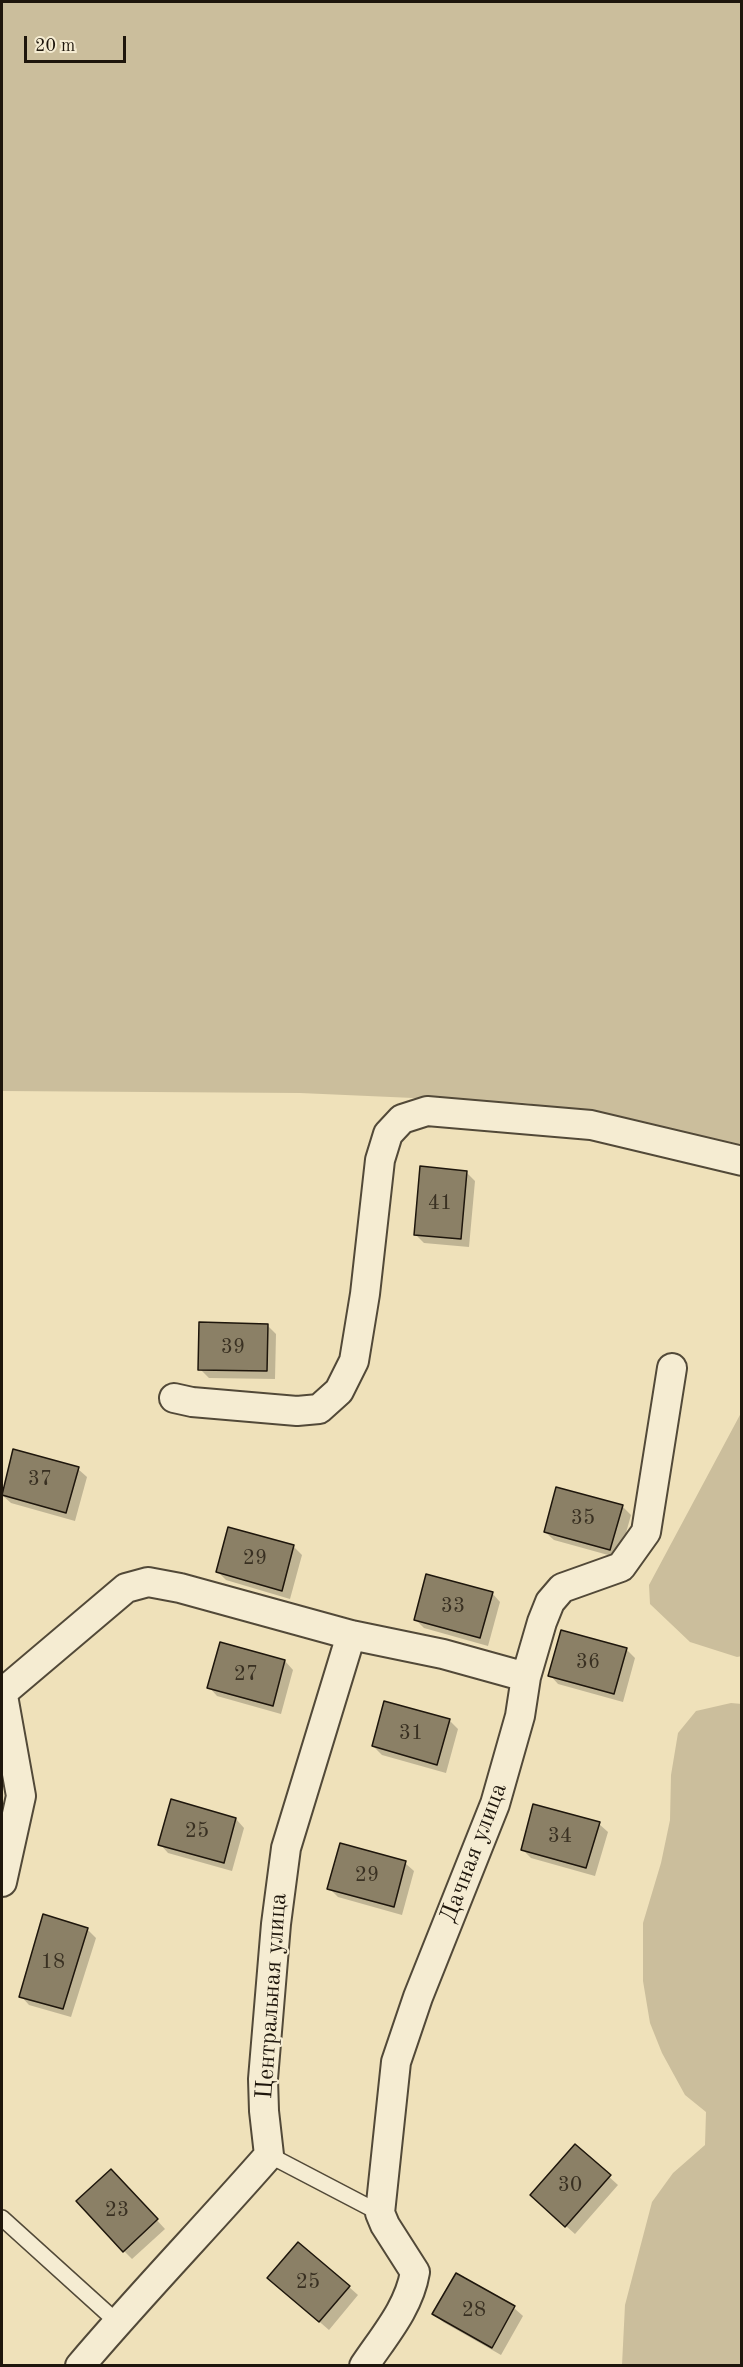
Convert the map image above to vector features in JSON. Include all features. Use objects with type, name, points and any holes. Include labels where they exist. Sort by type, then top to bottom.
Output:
[{"type":"street","points":[[174,1398],[192,1402],[297,1411],[319,1409],[339,1391],[354,1361],[365,1294],[380,1160],[388,1134],[402,1119],[427,1111],[591,1125],[741,1161]]},
{"type":"street","name":"Дачная улица","points":[[380,2213],[396,2062],[418,1997],[495,1804],[520,1716],[526,1677],[550,1602],[562,1588],[621,1567],[646,1532],[672,1368]]},
{"type":"street","points":[[2,1882],[21,1796],[2,1692],[126,1588],[148,1582],[180,1588],[351,1635],[443,1654],[526,1677]]},
{"type":"street","name":"Центральная улица","points":[[269,2155],[263,2079],[280,1884],[286,1848],[351,1635]]},
{"type":"street","points":[[80,2366],[269,2155]]},
{"type":"street","points":[[364,2366],[406,2304],[415,2272],[385,2225],[380,2213]]},
{"type":"lane","points":[[269,2155],[380,2213]]},
{"type":"lane","points":[[2,2218],[117,2322]]},
{"type":"shaded area","points":[[2,2],[741,2],[741,1149],[527,1103],[300,1093],[2,1091]]},
{"type":"shaded area","points":[[741,1413],[742,1656],[737,1657],[690,1642],[650,1604],[649,1585]]},
{"type":"shaded area","points":[[731,1703],[742,1704],[741,2365],[622,2365],[625,2305],[652,2202],[673,2173],[705,2145],[706,2112],[685,2095],[662,2053],[650,2023],[643,1981],[643,1923],[661,1863],[670,1820],[671,1775],[678,1733],[696,1711]]},
{"type":"building","points":[[420,1166],[467,1171],[461,1239],[414,1235]]},
{"type":"building","points":[[199,1322],[268,1324],[267,1371],[198,1370]]},
{"type":"building","points":[[13,1449],[79,1467],[66,1513],[2,1495]]},
{"type":"building","points":[[556,1487],[623,1505],[610,1550],[544,1532]]},
{"type":"building","points":[[228,1527],[294,1545],[282,1591],[216,1572]]},
{"type":"building","points":[[426,1574],[493,1592],[480,1638],[414,1620]]},
{"type":"building","points":[[561,1630],[627,1648],[614,1694],[548,1676]]},
{"type":"building","points":[[220,1642],[285,1660],[273,1706],[207,1688]]},
{"type":"building","points":[[384,1701],[450,1719],[437,1765],[372,1746]]},
{"type":"building","points":[[171,1799],[236,1818],[224,1863],[158,1845]]},
{"type":"building","points":[[533,1804],[600,1822],[586,1868],[521,1850]]},
{"type":"building","points":[[340,1843],[406,1861],[394,1907],[327,1889]]},
{"type":"building","points":[[43,1914],[88,1928],[63,2009],[19,1997]]},
{"type":"building","points":[[575,2144],[611,2175],[565,2227],[530,2195]]},
{"type":"building","points":[[111,2169],[158,2219],[123,2252],[76,2201]]},
{"type":"building","points":[[298,2242],[350,2286],[319,2322],[267,2278]]},
{"type":"building","points":[[456,2273],[515,2306],[492,2348],[432,2314]]}]
